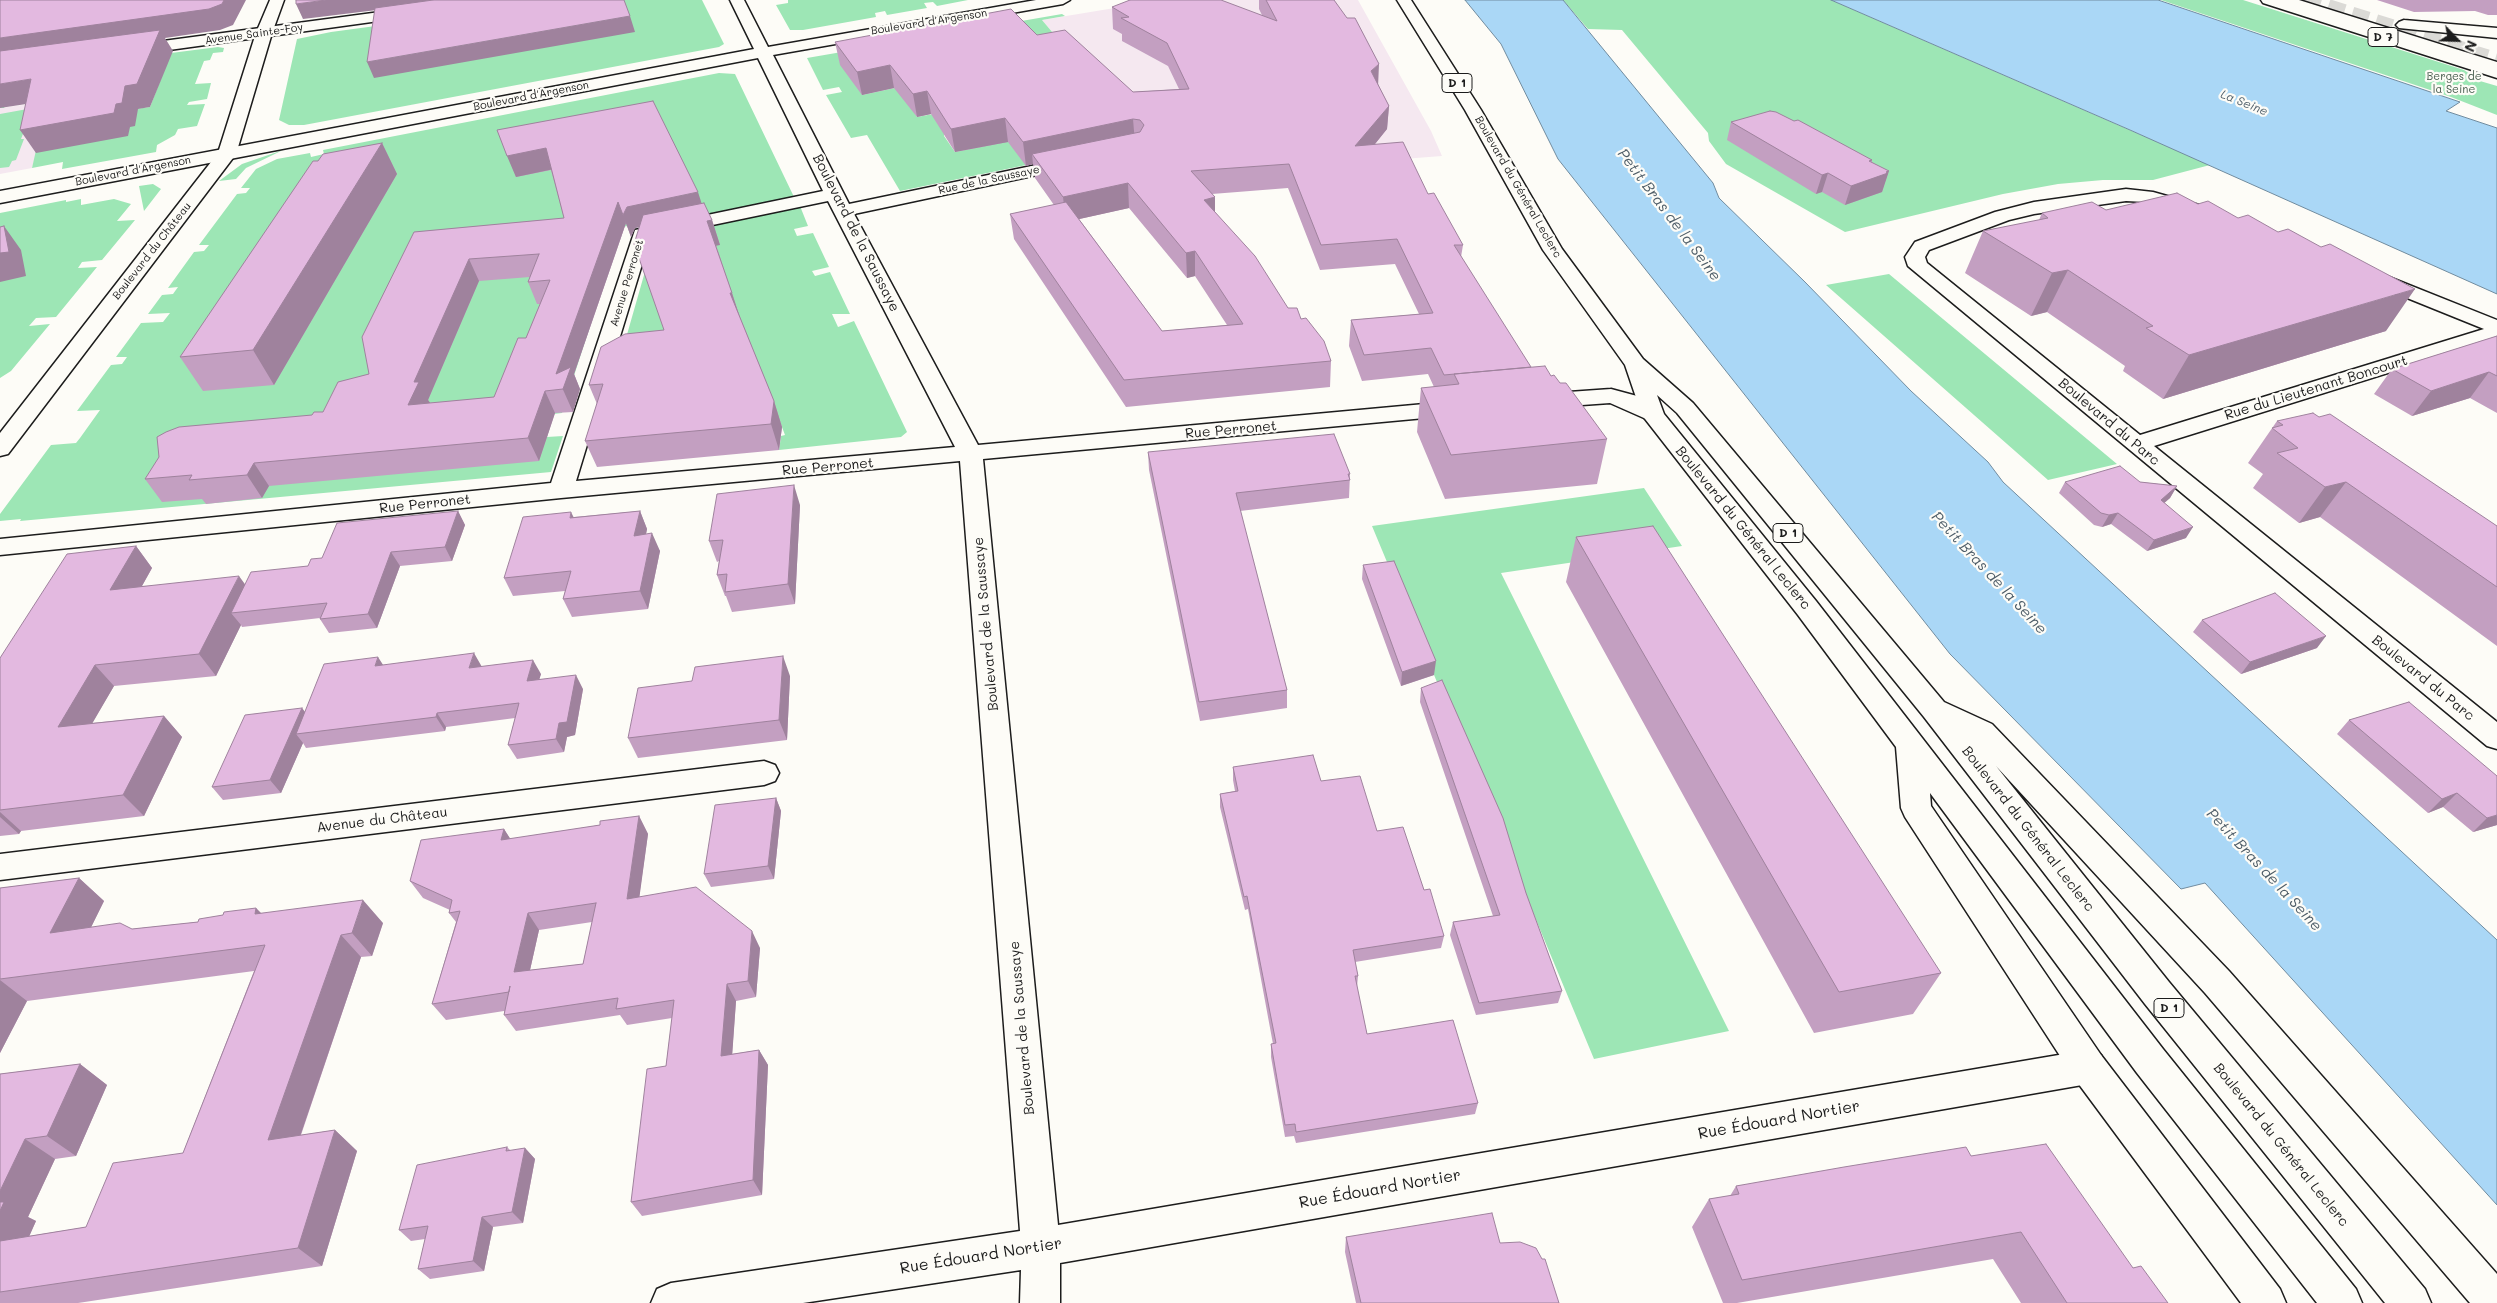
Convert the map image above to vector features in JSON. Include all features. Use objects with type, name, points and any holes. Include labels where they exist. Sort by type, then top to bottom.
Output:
[{"type":"street","name":"Boulevard du Château","points":[[0,449],[228,154],[264,33],[277,0]]},
{"type":"street","name":"Boulevard de la Saussaye","points":[[737,0],[839,202],[971,454],[1041,1247],[1040,1303]]},
{"type":"street","name":"Boulevard d'Argenson","points":[[0,196],[764,51],[1063,0]]},
{"type":"street","name":"Boulevard du Général Leclerc","points":[[1393,0],[1423,31]]},
{"type":"street","name":"Boulevard du Général Leclerc","points":[[1404,0],[1473,110],[1553,250],[1635,364],[1685,408],[1934,708],[2157,993],[2411,1303]]},
{"type":"street","name":"D 7","points":[[2268,0],[2497,73]]},
{"type":"street","points":[[2284,0],[2497,67]]},
{"type":"street","points":[[2319,0],[2392,23],[2439,32],[2497,47]]},
{"type":"street","name":"Avenue Sainte-Foy","points":[[118,52],[423,12]]},
{"type":"street","points":[[2406,38],[2439,32],[2497,33]]},
{"type":"street","name":"Rue de la Saussaye","points":[[839,202],[1091,159]]},
{"type":"street","name":"Boulevard du Parc","points":[[2212,217],[2167,200],[2146,196],[2126,196],[2043,207],[2002,216],[1922,246],[1915,257],[1918,266],[2497,738]]},
{"type":"street","name":"Avenue Perronet","points":[[561,490],[642,234],[839,202]]},
{"type":"street","points":[[2361,273],[2497,328]]},
{"type":"street","name":"Rue du Lieutenant Boncourt","points":[[2135,444],[2497,332]]},
{"type":"street","name":"Boulevard du Général Leclerc","points":[[1635,364],[1653,415],[1807,608],[1910,747],[2150,1061],[2342,1303]]},
{"type":"street","points":[[1523,402],[1611,396],[1629,401],[1653,415]]},
{"type":"street","name":"Rue Perronet","points":[[0,547],[561,490],[1483,406]]},
{"type":"street","points":[[1934,708],[1982,732],[1989,739],[2217,982],[2496,1303]]},
{"type":"street","points":[[1910,747],[1916,808],[2088,1067],[2266,1303]]},
{"type":"street","name":"Avenue du Château","points":[[0,867],[764,773]]},
{"type":"street","name":"Rue Édouard Nortier","points":[[672,1303],[1041,1247],[2088,1067]]},
{"type":"shaded area","points":[[1163,0],[1358,0],[1431,131],[1442,156],[1221,173],[1074,58],[1042,20]]},
{"type":"shaded area","points":[[52,101],[32,168],[0,174],[0,108]]},
{"type":"green space","points":[[569,0],[702,0],[724,44],[719,47],[304,125],[289,125],[279,120],[297,39],[331,32]]},
{"type":"green space","points":[[788,0],[968,0],[937,6],[933,2],[924,3],[927,8],[887,15],[885,11],[875,13],[876,17],[803,30],[790,30],[776,5],[788,3]]},
{"type":"green space","points":[[1563,0],[1831,0],[2210,165],[2153,180],[2103,180],[2058,184],[2003,194],[1845,232],[1726,164],[1709,141],[1708,133],[1622,30],[1588,29]]},
{"type":"green space","name":"Berges de la Seine","points":[[2161,0],[2243,0],[2464,70],[2480,81],[2497,86],[2497,115],[2451,97]]},
{"type":"green space","points":[[1062,14],[1065,16],[1042,20],[1074,58],[1014,31],[862,95],[899,87],[917,117],[944,112],[944,136],[955,152],[1024,138],[1133,143],[900,191],[867,135],[851,138],[826,95],[842,92],[839,87],[823,90],[807,58]]},
{"type":"green space","points":[[218,47],[224,48],[223,52],[213,53],[210,60],[204,61],[195,84],[211,83],[207,99],[189,102],[187,105],[205,104],[197,126],[178,129],[175,135],[157,145],[156,152],[62,169],[63,162],[32,168],[39,137],[52,101],[29,104],[32,96],[9,100],[4,108],[0,108],[0,92],[12,91],[18,86],[93,78],[103,75],[106,69],[122,67],[119,72],[115,73],[113,79],[116,79],[113,87],[84,90],[81,97],[97,94],[89,113],[99,112],[99,114],[150,107],[171,53]]},
{"type":"green space","points":[[719,73],[735,74],[794,197],[629,229],[628,226],[622,227],[562,413],[554,414],[547,437],[563,436],[551,472],[20,521],[21,519],[0,521],[0,514],[51,445],[76,443],[80,438],[100,410],[77,411],[111,365],[122,364],[127,357],[116,357],[141,323],[163,322],[170,313],[148,314],[162,295],[173,294],[178,287],[168,288],[194,252],[204,251],[209,245],[199,245],[237,194],[246,193],[250,188],[241,188],[256,169],[277,159],[310,153],[311,157],[324,154],[323,150]]},
{"type":"green space","points":[[33,108],[21,139],[24,139],[16,160],[12,161],[9,167],[0,168],[0,114]]},
{"type":"green space","points":[[283,150],[246,168],[236,179],[219,181],[242,164]]},
{"type":"green space","points":[[153,184],[161,189],[144,211],[139,186]]},
{"type":"green space","points":[[81,199],[81,205],[114,199],[131,204],[117,221],[135,220],[102,260],[82,262],[78,268],[97,267],[56,317],[36,318],[29,326],[50,324],[11,371],[0,378],[0,213],[66,200],[66,202]]},
{"type":"green space","points":[[800,206],[808,226],[794,229],[797,236],[813,233],[829,267],[812,271],[815,276],[830,272],[850,314],[832,314],[838,327],[854,321],[907,432],[901,437],[779,450],[781,436],[785,435],[777,414],[622,352],[654,240],[660,236]]},
{"type":"green space","points":[[1889,274],[2117,464],[2048,480],[1826,285]]},
{"type":"green space","points":[[1644,488],[1682,546],[1501,573],[1729,1031],[1594,1059],[1372,526]]},
{"type":"water","name":"Petit Bras de la Seine","points":[[1465,0],[1563,0],[1713,183],[1719,198],[1805,282],[1911,391],[1988,462],[2003,482],[2497,940],[2497,1205],[2205,883],[2181,889],[1950,654],[1558,159],[1501,44]]},
{"type":"water","name":"La Seine","points":[[1831,0],[2158,0],[2460,102],[2446,111],[2497,128],[2497,294],[2130,130]]},
{"type":"building","points":[[0,0],[224,0],[222,4],[209,9],[0,38]]},
{"type":"building","points":[[296,0],[326,0],[296,4]]},
{"type":"building","points":[[433,0],[624,0],[630,16],[367,62],[375,8]]},
{"type":"building","points":[[1130,0],[1221,0],[1277,21],[1266,0],[1334,0],[1347,18],[1355,18],[1379,64],[1371,71],[1389,106],[1355,146],[1403,142],[1428,194],[1434,193],[1463,245],[1454,245],[1531,367],[1444,375],[1431,348],[1364,355],[1351,320],[1433,313],[1397,239],[1321,245],[1289,164],[1191,171],[1215,197],[1204,200],[1255,256],[1288,308],[1297,308],[1301,319],[1306,318],[1324,341],[1331,361],[1124,380],[1010,214],[1066,202],[1162,331],[1243,324],[1195,251],[1186,253],[1128,183],[1063,197],[1032,154],[1140,132],[1144,125],[1140,120],[1133,119],[1023,142],[1005,118],[951,129],[927,91],[913,94],[890,65],[857,72],[835,42],[1011,9],[1037,35],[1065,30],[1133,92],[1189,89],[1167,43],[1121,18],[1129,17],[1112,7]]},
{"type":"building","points":[[160,30],[137,84],[125,86],[122,103],[116,104],[114,113],[20,130],[31,79],[0,84],[0,51]]},
{"type":"building","points":[[653,101],[698,192],[627,207],[623,215],[618,202],[556,374],[571,367],[563,389],[545,391],[528,438],[254,463],[247,475],[189,480],[192,475],[145,479],[159,457],[157,437],[166,432],[179,427],[312,415],[314,412],[323,412],[338,382],[369,374],[362,337],[414,232],[564,218],[546,148],[507,156],[497,130]],"holes":[[[539,254],[528,282],[550,280],[526,338],[518,338],[494,397],[408,405],[419,382],[414,382],[469,259]]]},
{"type":"building","points":[[1770,111],[1794,121],[1798,120],[1872,160],[1869,161],[1889,171],[1886,172],[1888,173],[1851,186],[1828,173],[1822,175],[1731,122]]},
{"type":"building","points":[[382,143],[253,350],[180,357],[313,161],[318,161],[323,154]]},
{"type":"building","points":[[2177,193],[2198,204],[2208,201],[2238,218],[2248,215],[2278,232],[2288,229],[2321,247],[2330,244],[2415,289],[2189,355],[2146,328],[2153,326],[2068,270],[2052,273],[1983,231],[2048,218],[2042,213],[2092,202],[2106,210]]},
{"type":"building","points":[[704,203],[712,220],[707,221],[732,293],[730,293],[774,401],[771,424],[585,441],[603,384],[589,385],[601,347],[625,334],[664,330],[634,244],[643,215]]},
{"type":"building","points":[[4,226],[9,252],[0,253],[0,227]]},
{"type":"building","points":[[2497,336],[2497,376],[2489,372],[2431,391],[2392,369]]},
{"type":"building","points":[[1545,366],[1551,376],[1554,375],[1560,383],[1566,383],[1607,439],[1451,455],[1421,388],[1459,384],[1454,374]]},
{"type":"building","points":[[2313,413],[2319,417],[2330,414],[2497,526],[2497,587],[2346,482],[2325,487],[2277,453],[2298,448],[2272,428],[2283,425],[2277,421]]},
{"type":"building","points":[[1334,434],[1350,474],[1348,474],[1350,480],[1236,493],[1287,690],[1199,702],[1148,452]]},
{"type":"building","points":[[2120,466],[2140,482],[2177,486],[2161,500],[2193,527],[2154,540],[2118,513],[2109,515],[2101,513],[2065,482]]},
{"type":"building","points":[[794,485],[788,584],[725,592],[727,574],[717,575],[723,540],[709,541],[717,494]]},
{"type":"building","points":[[458,511],[445,547],[391,552],[368,614],[320,619],[327,603],[231,613],[251,572],[308,566],[311,559],[322,558],[337,523]]},
{"type":"building","points":[[640,511],[634,536],[652,533],[640,591],[563,599],[571,571],[504,578],[523,517],[571,512],[570,518]]},
{"type":"building","points":[[1653,526],[1941,973],[1839,992],[1576,537]]},
{"type":"building","points":[[136,546],[110,590],[239,576],[199,654],[95,665],[58,727],[164,716],[123,795],[0,810],[0,658],[67,554]]},
{"type":"building","points":[[1394,561],[1436,661],[1402,672],[1363,565]]},
{"type":"building","points":[[2275,593],[2326,636],[2250,662],[2202,620]]},
{"type":"building","points":[[474,653],[469,668],[533,660],[527,681],[576,675],[567,722],[559,723],[556,739],[508,745],[519,703],[437,713],[436,717],[296,734],[324,664],[378,657],[375,666]]},
{"type":"building","points":[[783,656],[779,720],[628,738],[638,688],[692,681],[695,667]]},
{"type":"building","points":[[1442,680],[1503,818],[1526,893],[1562,991],[1479,1003],[1453,922],[1500,915],[1421,688]]},
{"type":"building","points":[[2409,702],[2497,776],[2497,815],[2487,818],[2457,793],[2442,799],[2349,720]]},
{"type":"building","points":[[302,708],[270,780],[212,787],[245,715]]},
{"type":"building","points":[[1313,755],[1321,781],[1360,776],[1377,831],[1403,827],[1424,890],[1430,889],[1444,936],[1353,950],[1358,976],[1355,976],[1367,1034],[1453,1020],[1478,1103],[1296,1132],[1295,1124],[1285,1125],[1271,1044],[1276,1043],[1247,896],[1244,897],[1220,794],[1238,791],[1233,767]]},
{"type":"building","points":[[776,798],[768,866],[704,874],[715,805]]},
{"type":"building","points":[[639,816],[627,899],[696,887],[752,931],[748,981],[727,984],[721,1056],[759,1050],[753,1180],[631,1202],[647,1069],[666,1066],[674,1000],[616,1009],[618,998],[504,1015],[509,992],[432,1004],[460,911],[449,913],[452,900],[410,881],[421,840],[504,829],[501,840],[600,825],[600,821]],"holes":[[[596,903],[583,964],[514,972],[528,913]]]},
{"type":"building","points":[[79,878],[50,933],[120,923],[132,929],[198,922],[199,919],[223,915],[224,912],[256,908],[255,914],[363,900],[352,933],[341,935],[268,1140],[335,1130],[298,1248],[0,1292],[0,1241],[86,1227],[113,1163],[183,1153],[265,945],[0,979],[0,888]]},
{"type":"building","points":[[80,1064],[47,1136],[25,1139],[0,1191],[0,1074]]},
{"type":"building","points":[[2046,1144],[2133,1268],[2141,1266],[2168,1303],[2067,1303],[2021,1232],[1742,1280],[1709,1199],[1739,1194],[1736,1186],[1966,1147],[1971,1156]]},
{"type":"building","points":[[507,1147],[506,1151],[525,1148],[512,1212],[482,1217],[473,1261],[418,1269],[428,1226],[399,1230],[417,1165]]},
{"type":"building","points":[[0,1202],[4,1202],[0,1211]]},
{"type":"building","points":[[1492,1213],[1500,1243],[1520,1242],[1536,1248],[1542,1259],[1545,1259],[1559,1303],[1361,1303],[1346,1237]]},
{"type":"tunnel","points":[[2304,0],[2497,61]]}]
